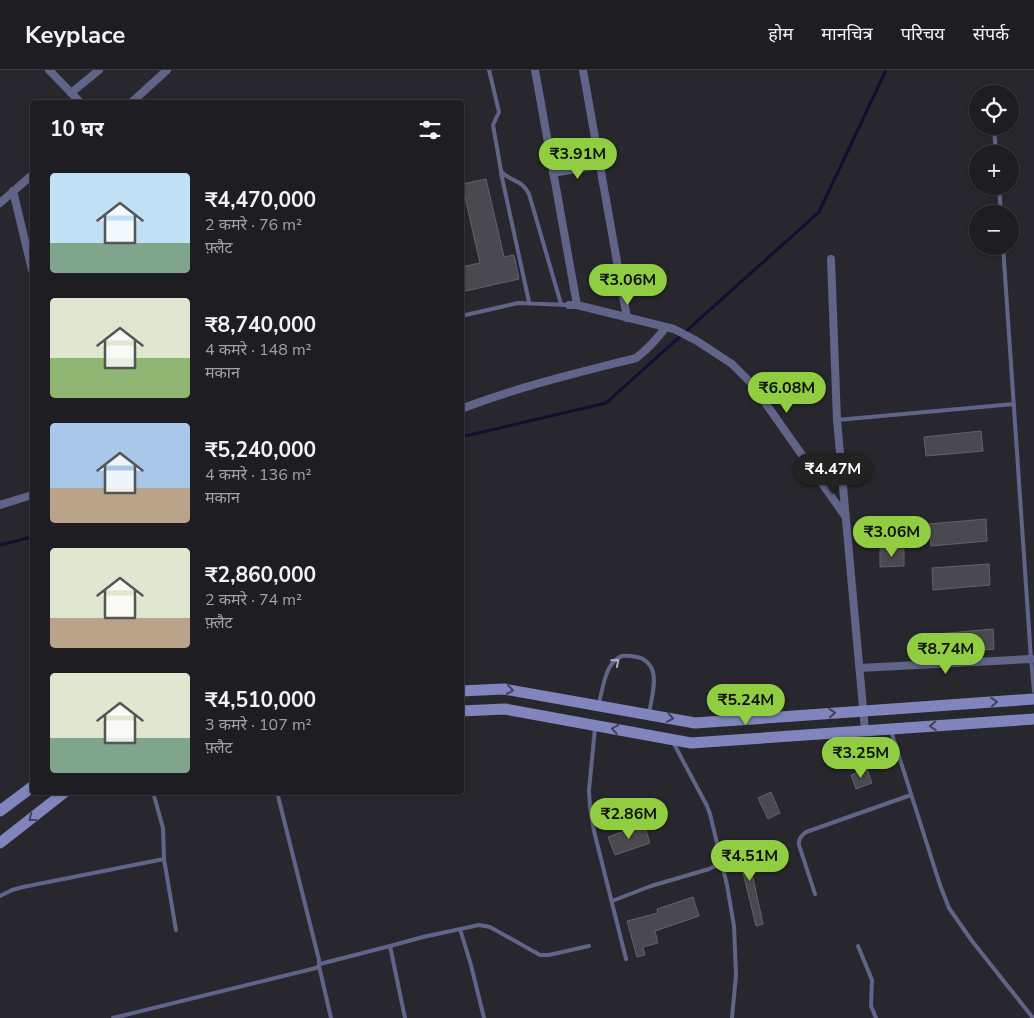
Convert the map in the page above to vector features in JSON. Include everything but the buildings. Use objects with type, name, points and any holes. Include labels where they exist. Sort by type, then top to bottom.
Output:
[{"type":"main road","points":[[464,691],[504,688],[695,723],[1034,699]]},
{"type":"main road","points":[[566,720],[568,700]]},
{"type":"main road","points":[[464,711],[505,709],[691,743],[1034,719]]},
{"type":"main road","points":[[0,811],[30,788]]},
{"type":"main road","points":[[0,843],[61,795]]},
{"type":"street","points":[[49,70],[78,100]]},
{"type":"street","points":[[71,93],[99,70]]},
{"type":"street","points":[[134,100],[167,70]]},
{"type":"street","points":[[535,70],[553,173],[569,305],[670,328],[697,341],[732,364],[752,384],[846,517]]},
{"type":"street","points":[[583,70],[627,318]]},
{"type":"street","points":[[553,173],[600,166]]},
{"type":"street","points":[[0,203],[30,177]]},
{"type":"street","points":[[13,191],[30,262]]},
{"type":"street","points":[[832,259],[837,420],[864,711],[864,730]]},
{"type":"street","points":[[464,408],[544,382],[636,358],[670,328]]},
{"type":"street","points":[[0,505],[30,496]]},
{"type":"street","points":[[860,668],[1032,659]]},
{"type":"lane","points":[[489,70],[499,112],[494,125],[501,171],[529,302]]},
{"type":"lane","points":[[464,315],[518,302],[569,305],[529,194],[523,185],[505,177],[501,171]]},
{"type":"lane","points":[[1004,255],[1034,691]]},
{"type":"lane","points":[[837,420],[1014,404]]},
{"type":"lane","points":[[599,705],[606,673],[620,656],[628,655],[641,658],[653,669],[654,680],[649,714]]},
{"type":"lane","points":[[595,726],[589,790],[590,808],[626,959]]},
{"type":"lane","points":[[890,728],[949,908],[972,941],[1034,1018]]},
{"type":"lane","points":[[671,739],[707,806],[727,885],[734,926],[736,976],[732,1018]]},
{"type":"lane","points":[[154,795],[164,828],[164,859],[176,930]]},
{"type":"lane","points":[[277,795],[331,1018]]},
{"type":"lane","points":[[815,894],[799,845],[802,836],[806,832],[911,795]]},
{"type":"lane","points":[[0,896],[24,887],[164,859]]},
{"type":"lane","points":[[612,901],[651,886],[709,869],[721,863]]},
{"type":"lane","points":[[113,1018],[316,968],[319,965],[423,937],[479,925],[490,927],[540,955],[549,955],[589,946]]},
{"type":"lane","points":[[460,929],[484,1018]]},
{"type":"lane","points":[[390,946],[405,1018]]},
{"type":"lane","points":[[858,946],[872,980],[871,1006],[876,1018]]},
{"type":"waterway","points":[[464,436],[606,403],[819,212],[886,70]]},
{"type":"waterway","points":[[0,545],[30,538]]}]
